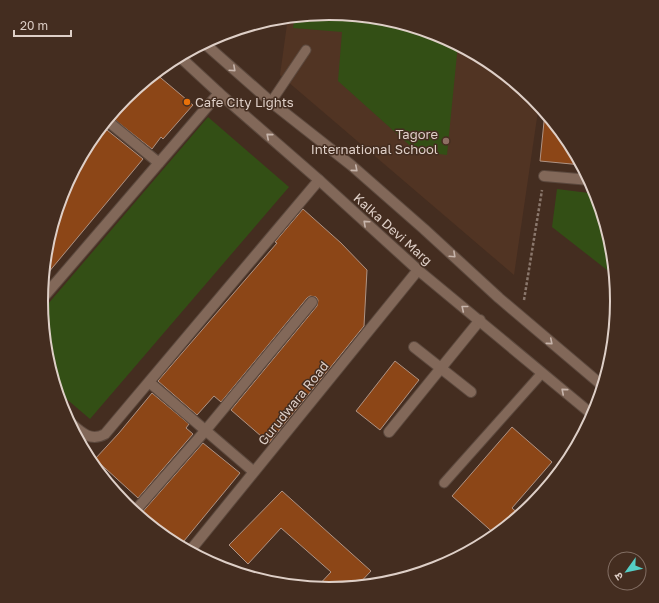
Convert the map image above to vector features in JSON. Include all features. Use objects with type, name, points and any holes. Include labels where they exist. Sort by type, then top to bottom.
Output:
[{"type":"street","name":"Kalka Devi Marg","points":[[209,47],[271,102],[351,165],[521,317],[599,382]]},
{"type":"street","name":"Kalka Devi Marg","points":[[184,61],[418,270],[589,412]]},
{"type":"street","points":[[49,287],[219,93]]},
{"type":"street","points":[[111,124],[159,163]]},
{"type":"street","points":[[544,176],[583,179]]},
{"type":"street","points":[[80,431],[90,437],[98,438],[105,434],[319,180]]},
{"type":"street","name":"Gurudwara Road","points":[[193,547],[418,270]]},
{"type":"street","points":[[138,508],[206,431],[312,302]]},
{"type":"street","points":[[389,432],[480,320]]},
{"type":"street","points":[[414,346],[471,392]]},
{"type":"street","points":[[149,382],[254,472]]},
{"type":"lane","points":[[271,102],[306,50]]},
{"type":"lane","points":[[444,484],[542,373]]},
{"type":"path","points":[[521,317],[544,176]]},
{"type":"shaded area","name":"Tagore International School","points":[[330,20],[366,22],[384,25],[420,35],[454,49],[486,67],[501,78],[529,102],[538,112],[514,275],[280,75],[287,23]]},
{"type":"green space","points":[[330,20],[366,22],[384,25],[420,35],[457,51],[447,155],[416,151],[338,81],[342,32],[293,28],[294,22]]},
{"type":"green space","points":[[208,117],[289,187],[90,419],[65,398],[53,356],[50,338],[48,304]]},
{"type":"green space","points":[[557,189],[590,193],[606,247],[609,272],[552,227]]},
{"type":"building","points":[[160,77],[193,105],[163,139],[161,137],[152,149],[115,120],[130,102]]},
{"type":"building","points":[[544,120],[564,145],[575,164],[540,161]]},
{"type":"building","points":[[106,130],[143,159],[50,271],[53,247],[69,194],[95,145]]},
{"type":"building","points":[[303,209],[341,243],[367,270],[364,326],[269,443],[231,410],[317,306],[318,300],[316,297],[310,296],[307,298],[221,402],[214,396],[197,415],[158,381],[277,243],[275,242]]},
{"type":"building","points":[[395,361],[419,380],[380,430],[356,411]]},
{"type":"building","points":[[152,393],[189,424],[186,428],[193,434],[138,498],[95,459]]},
{"type":"building","points":[[512,427],[552,462],[512,508],[516,512],[492,532],[452,496]]},
{"type":"building","points":[[203,443],[240,473],[183,542],[158,525],[143,512]]},
{"type":"building","points":[[282,491],[371,571],[361,581],[321,583],[331,572],[281,528],[248,564],[229,545]]},
{"type":"place","name":"Cafe City Lights","points":[[187,102]]},
{"type":"place","name":"Tagore International School","points":[[446,141]]}]
